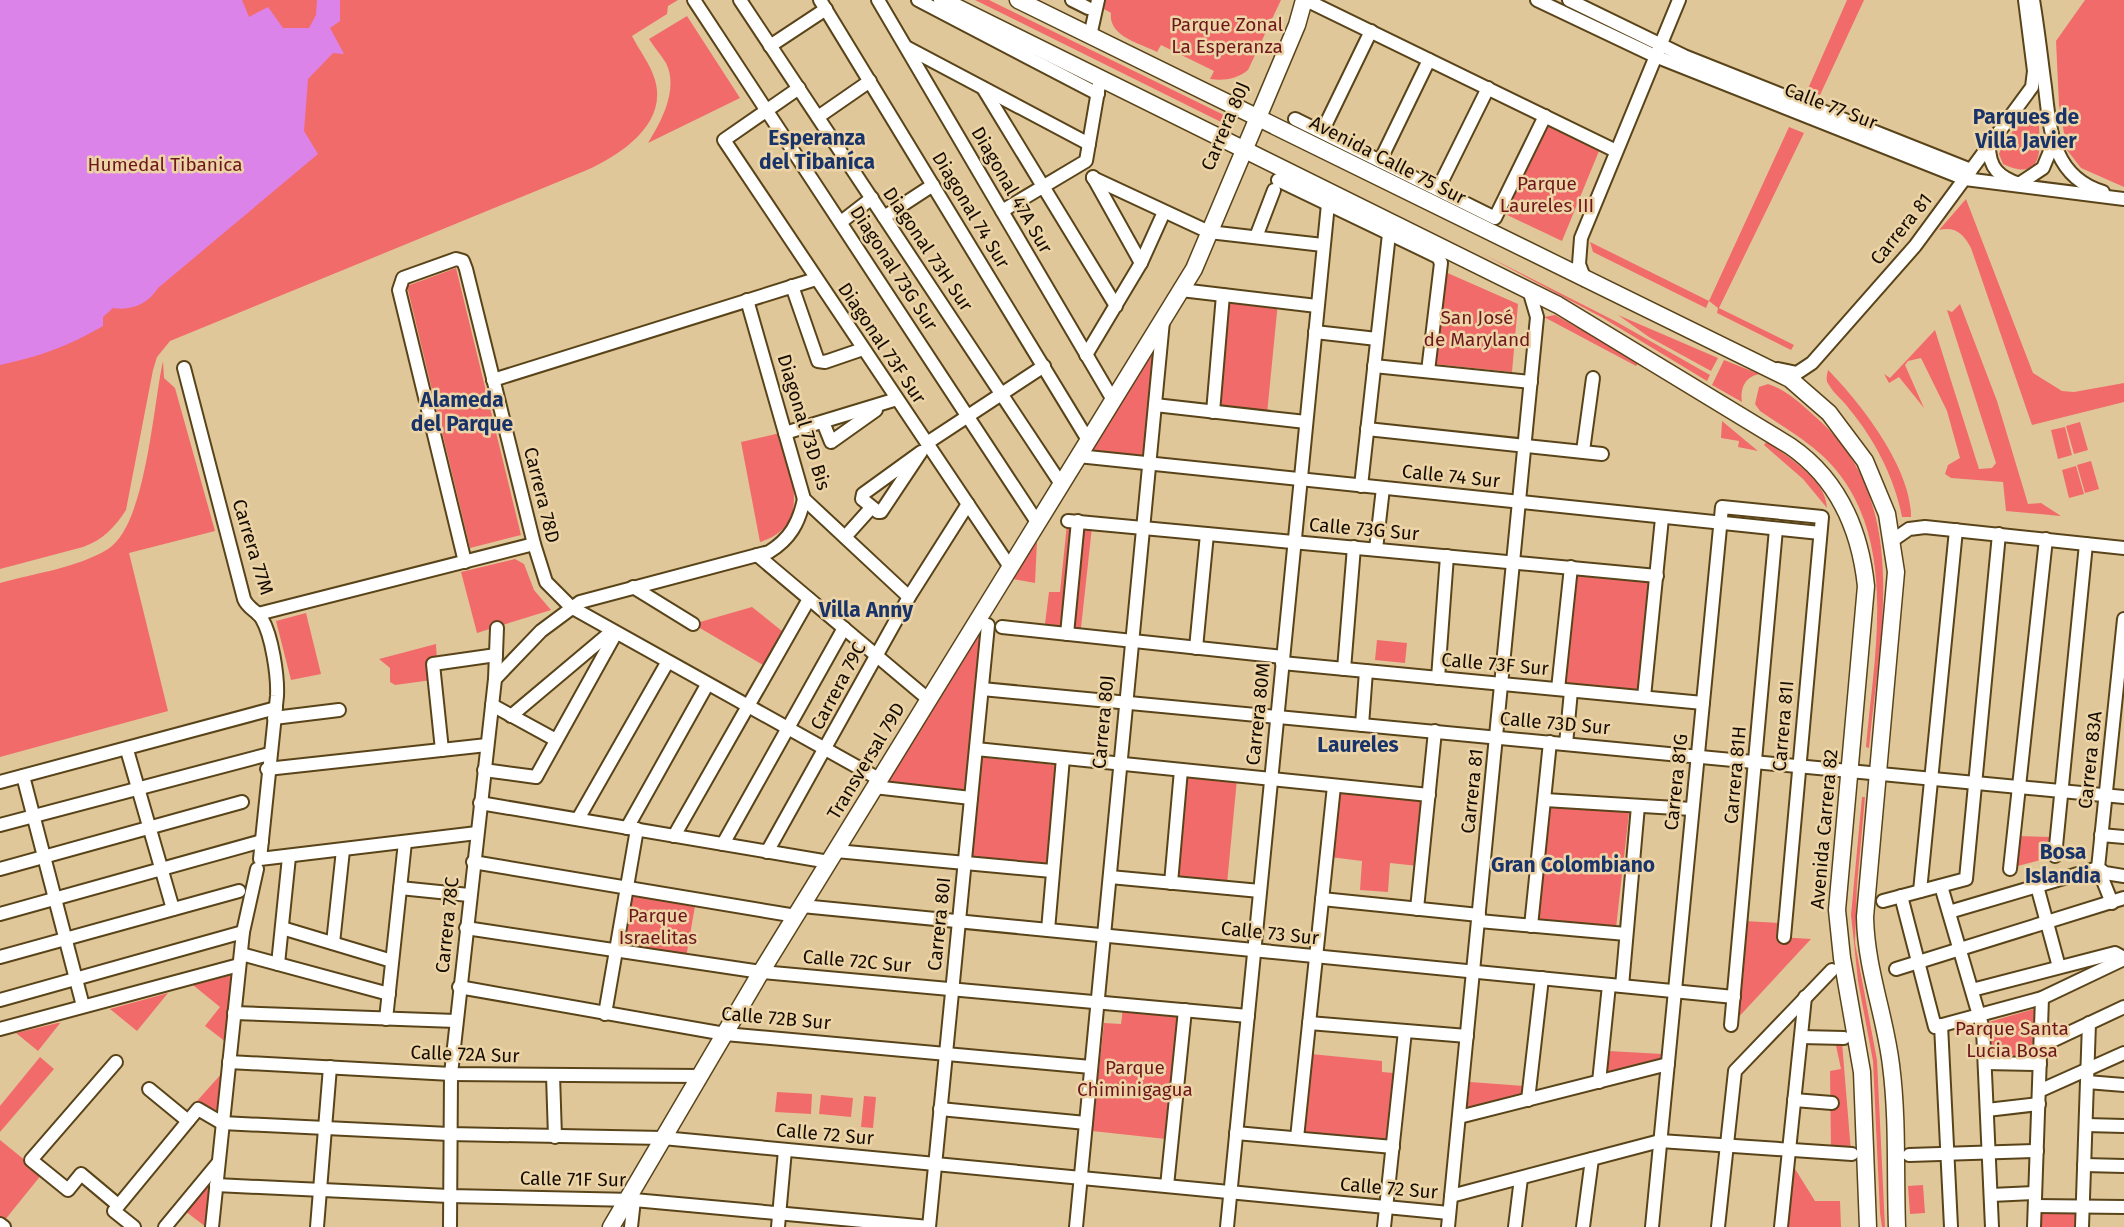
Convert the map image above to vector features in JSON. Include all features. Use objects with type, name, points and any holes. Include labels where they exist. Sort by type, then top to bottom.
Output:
[{"type":"main road","points":[[942,0],[1099,86],[1242,147],[1277,178]]},
{"type":"main road","name":"Avenida Calle 75 Sur","points":[[1017,0],[1585,281],[1768,366],[1816,399],[1859,450],[1881,495],[1893,540]]},
{"type":"main road","name":"Carrera 80J","points":[[1255,116],[1270,89],[1305,0]]},
{"type":"main road","name":"Carrera 80J","points":[[1209,232],[1213,207],[1242,147],[1291,23],[1305,0]]},
{"type":"main road","points":[[1270,89],[1275,117],[1282,130]]},
{"type":"main road","name":"Carrera 80J","points":[[1163,320],[1199,259],[1242,147]]},
{"type":"main road","points":[[1231,180],[1256,166],[1277,178],[1558,305]]},
{"type":"main road","name":"Avenida Carrera 82","points":[[1558,305],[1798,452],[1833,488],[1851,520],[1861,554],[1866,603],[1837,910],[1842,958],[1862,1072],[1868,1227]]},
{"type":"main road","name":"Transversal 79D","points":[[611,1227],[630,1200],[663,1138],[761,972],[1163,320]]},
{"type":"main road","points":[[1893,540],[1896,603],[1866,931],[1870,970],[1891,1067],[1897,1227]]},
{"type":"street","name":"Diagonal 73G Sur","points":[[694,0],[1037,522]]},
{"type":"street","name":"Diagonal 73H Sur","points":[[740,0],[1061,484]]},
{"type":"street","name":"Diagonal 47A Sur","points":[[878,0],[1113,400]]},
{"type":"street","points":[[918,0],[1099,86],[1086,161],[1141,263]]},
{"type":"street","points":[[1072,0],[1093,4],[1090,36]]},
{"type":"street","points":[[1305,0],[1616,150]]},
{"type":"street","name":"Calle 77 Sur","points":[[1537,0],[1968,174],[2019,184],[2124,198]]},
{"type":"street","name":"Calle 77 Sur","points":[[1569,0],[1658,50]]},
{"type":"street","points":[[1585,281],[1579,264],[1580,246],[1616,150],[1679,0]]},
{"type":"street","name":"Carrera 81","points":[[1768,366],[1797,373],[1812,363],[1915,246],[2032,87],[2034,71],[2025,0]]},
{"type":"street","points":[[2033,0],[2053,144],[2064,166],[2080,181],[2093,189],[2124,198]]},
{"type":"street","points":[[771,46],[823,4]]},
{"type":"street","name":"Diagonal 74 Sur","points":[[823,4],[1088,440]]},
{"type":"street","points":[[1322,132],[1371,31]]},
{"type":"street","points":[[905,46],[1089,144]]},
{"type":"street","points":[[1380,161],[1429,60]]},
{"type":"street","points":[[818,117],[870,80]]},
{"type":"street","points":[[767,110],[799,88]]},
{"type":"street","points":[[984,88],[1116,306]]},
{"type":"street","points":[[1437,189],[1488,88]]},
{"type":"street","name":"Diagonal 73F Sur","points":[[767,110],[724,140],[863,349],[891,401],[926,443],[1010,567]]},
{"type":"street","points":[[1295,119],[1495,218],[1545,116]]},
{"type":"street","points":[[1989,146],[1990,162],[1997,173],[2019,184],[2043,168],[2053,144]]},
{"type":"street","points":[[1002,211],[1086,161]]},
{"type":"street","points":[[1093,178],[1209,232],[1323,246]]},
{"type":"street","points":[[1256,237],[1277,178],[1439,259],[1428,371]]},
{"type":"street","points":[[884,218],[933,185]]},
{"type":"street","points":[[841,222],[872,198]]},
{"type":"street","name":"Carrera 80M","points":[[1227,1227],[1328,204]]},
{"type":"street","points":[[1086,355],[1141,263],[1164,212]]},
{"type":"street","points":[[1361,486],[1389,234]]},
{"type":"street","name":"Carrera 78D","points":[[465,562],[399,283],[403,278],[456,259],[463,261],[534,544],[546,582],[571,607],[826,750],[877,783]]},
{"type":"street","points":[[493,380],[816,279]]},
{"type":"street","points":[[793,286],[821,362],[863,349]]},
{"type":"street","points":[[1181,290],[1317,306]]},
{"type":"street","name":"Carrera 81","points":[[1448,1227],[1537,317],[1529,290]]},
{"type":"street","points":[[1213,412],[1223,295]]},
{"type":"street","name":"Diagonal 73D Bis","points":[[747,300],[804,499],[909,597]]},
{"type":"street","points":[[1537,317],[1547,307],[1558,305]]},
{"type":"street","name":"Carrera 80J","points":[[1076,1227],[1163,320]]},
{"type":"street","points":[[1315,332],[1377,339]]},
{"type":"street","points":[[926,443],[1044,366]]},
{"type":"street","points":[[1374,366],[1531,382]]},
{"type":"street","name":"Carrera 77M","points":[[184,368],[244,598],[247,606],[263,621],[276,672],[275,713],[267,769],[262,841],[243,932],[212,1227]]},
{"type":"street","points":[[1583,451],[1593,378]]},
{"type":"street","points":[[822,422],[831,442],[891,401]]},
{"type":"street","points":[[785,433],[891,401]]},
{"type":"street","points":[[1155,405],[1306,422]]},
{"type":"street","points":[[1367,429],[1602,454]]},
{"type":"street","points":[[921,452],[881,512],[872,508],[862,499],[863,494],[921,452]]},
{"type":"street","name":"Calle 74 Sur","points":[[1078,456],[1820,533]]},
{"type":"street","points":[[1377,550],[1383,488]]},
{"type":"street","points":[[495,679],[541,631],[571,607],[590,598],[769,552],[788,538],[796,526],[804,499]]},
{"type":"street","name":"Carrera 79C","points":[[767,852],[909,597],[968,504]]},
{"type":"street","points":[[845,537],[872,508]]},
{"type":"street","name":"Carrera 81I","points":[[1723,508],[1822,517],[1784,937]]},
{"type":"street","name":"Carrera 81G","points":[[1652,1227],[1723,508]]},
{"type":"street","points":[[1644,697],[1662,518]]},
{"type":"street","name":"Calle 73G Sur","points":[[1067,634],[1073,521],[1657,576]]},
{"type":"street","points":[[1893,540],[1915,527],[2124,548]]},
{"type":"street","name":"Carrera 81H","points":[[1731,1025],[1776,529]]},
{"type":"street","points":[[1920,891],[1956,530]]},
{"type":"street","points":[[1196,648],[1207,534]]},
{"type":"street","points":[[1883,901],[1966,879],[1999,534]]},
{"type":"street","points":[[2010,869],[2046,539]]},
{"type":"street","points":[[258,614],[534,544]]},
{"type":"street","points":[[2055,856],[2086,544]]},
{"type":"street","points":[[1344,669],[1354,547]]},
{"type":"street","points":[[757,555],[928,699]]},
{"type":"street","points":[[1438,678],[1447,556]]},
{"type":"street","points":[[1566,744],[1565,690],[1571,568]]},
{"type":"street","points":[[633,587],[693,624]]},
{"type":"street","points":[[674,836],[808,598]]},
{"type":"street","name":"Carrera 83A","points":[[2118,900],[2098,867],[2119,708],[2124,619]]},
{"type":"street","name":"Calle 73F Sur","points":[[995,626],[1196,648],[1344,669],[1703,703]]},
{"type":"street","name":"Carrera 80I","points":[[929,1227],[982,689],[995,626]]},
{"type":"street","name":"Carrera 78C","points":[[450,1227],[451,1074],[495,679],[497,628]]},
{"type":"street","points":[[723,844],[844,628]]},
{"type":"street","points":[[511,716],[614,632]]},
{"type":"street","points":[[484,770],[536,778],[614,632]]},
{"type":"street","points":[[442,750],[432,668],[435,663],[496,655]]},
{"type":"street","points":[[578,820],[667,663]]},
{"type":"street","points":[[1362,724],[1366,671]]},
{"type":"street","points":[[605,1014],[626,889],[632,829],[707,685]]},
{"type":"street","name":"Calle 73D Sur","points":[[982,689],[2124,797]]},
{"type":"street","points":[[492,705],[556,740]]},
{"type":"street","points":[[0,782],[275,713],[339,710]]},
{"type":"street","points":[[1417,909],[1435,732]]},
{"type":"street","points":[[1531,926],[1550,742]]},
{"type":"street","points":[[267,769],[487,745]]},
{"type":"street","points":[[976,749],[1429,795]]},
{"type":"street","points":[[127,750],[173,909]]},
{"type":"street","points":[[0,825],[269,754]]},
{"type":"street","points":[[1048,930],[1063,758]]},
{"type":"street","points":[[1171,883],[1181,770]]},
{"type":"street","points":[[23,776],[83,1006]]},
{"type":"street","points":[[877,783],[971,798]]},
{"type":"street","points":[[1297,1138],[1334,786]]},
{"type":"street","points":[[1545,800],[1692,809]]},
{"type":"street","points":[[0,869],[242,802]]},
{"type":"street","points":[[480,803],[767,852],[965,863],[1052,871]]},
{"type":"street","points":[[1599,1082],[1626,934],[1638,806]]},
{"type":"street","points":[[258,864],[289,857],[477,833]]},
{"type":"street","points":[[2101,835],[2124,837]]},
{"type":"street","points":[[0,914],[262,841]]},
{"type":"street","points":[[386,1019],[405,842]]},
{"type":"street","points":[[333,943],[343,850]]},
{"type":"street","points":[[278,964],[289,857]]},
{"type":"street","name":"Calle 73 Sur","points":[[473,862],[626,889],[799,911],[1048,930],[1734,997]]},
{"type":"street","points":[[1949,912],[2098,867],[2105,873],[2124,876]]},
{"type":"street","points":[[1110,877],[1260,891]]},
{"type":"street","points":[[1941,886],[1979,1014],[1987,1110],[1992,1227]]},
{"type":"street","points":[[2037,886],[2059,967]]},
{"type":"street","points":[[400,888],[469,895]]},
{"type":"street","points":[[0,957],[239,891]]},
{"type":"street","points":[[1901,896],[1938,1026],[1951,1227]]},
{"type":"street","points":[[1322,899],[1417,909],[1531,926],[1626,934]]},
{"type":"street","points":[[1896,969],[2118,900]]},
{"type":"street","points":[[282,928],[392,961]]},
{"type":"street","name":"Calle 72C Sur","points":[[466,928],[761,972],[1248,1016]]},
{"type":"street","points":[[0,1000],[243,932]]},
{"type":"street","points":[[1972,990],[2115,953],[2124,958]]},
{"type":"street","points":[[1938,1026],[2042,998],[2124,958]]},
{"type":"street","points":[[0,1029],[240,959],[278,964],[389,994]]},
{"type":"street","points":[[1717,1227],[1735,1072],[1832,970]]},
{"type":"street","points":[[1528,1100],[1542,978]]},
{"type":"street","name":"Calle 72B Sur","points":[[459,987],[725,1034],[1091,1067]]},
{"type":"street","points":[[1781,1227],[1805,996]]},
{"type":"street","points":[[2034,1227],[2042,998]]},
{"type":"street","points":[[2041,1046],[2124,1007]]},
{"type":"street","points":[[1167,1186],[1185,1010]]},
{"type":"street","points":[[234,1013],[456,1021]]},
{"type":"street","points":[[1309,1023],[1467,1037]]},
{"type":"street","points":[[2082,1227],[2089,1024]]},
{"type":"street","points":[[1384,1227],[1405,1031]]},
{"type":"street","points":[[1801,1037],[1844,1038]]},
{"type":"street","points":[[1987,1110],[2039,1097],[2087,1076],[2124,1053]]},
{"type":"street","points":[[116,1062],[31,1160],[68,1190],[81,1174],[134,1227]]},
{"type":"street","name":"Calle 72A Sur","points":[[229,1062],[451,1074],[700,1076]]},
{"type":"street","points":[[1984,1063],[2040,1064]]},
{"type":"street","points":[[1459,1117],[1668,1064]]},
{"type":"street","points":[[317,1227],[330,1067]]},
{"type":"street","points":[[553,1075],[555,1137]]},
{"type":"street","points":[[2087,1076],[2124,1085]]},
{"type":"street","points":[[116,1208],[188,1121],[149,1089]]},
{"type":"street","points":[[1794,1100],[1832,1103]]},
{"type":"street","name":"Calle 72 Sur","points":[[188,1121],[198,1109],[222,1123],[449,1135],[663,1138],[1449,1213]]},
{"type":"street","points":[[940,1109],[1086,1123]]},
{"type":"street","points":[[2086,1125],[2124,1126]]},
{"type":"street","points":[[1236,1133],[1393,1147]]},
{"type":"street","points":[[1451,1196],[1660,1141],[1852,1154]]},
{"type":"street","points":[[778,1227],[785,1150]]},
{"type":"street","points":[[1909,1155],[2037,1151]]},
{"type":"street","points":[[1583,1227],[1591,1159]]},
{"type":"street","points":[[165,1227],[218,1163]]},
{"type":"street","points":[[2084,1165],[2124,1166]]},
{"type":"street","points":[[1515,1227],[1521,1178]]},
{"type":"street","name":"Calle 71F Sur","points":[[216,1185],[449,1196],[630,1200],[929,1227]]},
{"type":"street","points":[[1991,1195],[2035,1192]]},
{"type":"street","points":[[630,1200],[631,1227]]},
{"type":"street","points":[[2035,1206],[2124,1207]]},
{"type":"green space","name":"Humedal Tibanica","points":[[0,0],[678,0],[668,6],[667,14],[632,36],[653,74],[657,96],[648,124],[626,147],[587,170],[170,341],[157,357],[153,370],[126,510],[122,516],[97,541],[0,569]]},
{"type":"green space","points":[[975,0],[989,0],[1224,115],[1221,122]]},
{"type":"green space","name":"Parque Zonal La Esperanza","points":[[1106,0],[1281,0],[1248,70],[1235,77],[1220,80],[1210,79],[1214,71],[1161,45],[1157,52],[1126,38],[1114,28],[1111,13],[1104,9]]},
{"type":"green space","points":[[1847,0],[1864,0],[1820,95],[1807,91]]},
{"type":"green space","points":[[2085,0],[2124,0],[2124,187],[2081,168],[2067,150],[2059,105],[2056,41]]},
{"type":"green space","points":[[687,16],[740,98],[648,143],[667,105],[670,84],[666,63],[649,39]]},
{"type":"green space","points":[[2025,115],[2038,117],[2039,150],[2033,166],[2017,169],[2003,164],[1999,154],[2003,144]]},
{"type":"green space","name":"Parque Laureles III","points":[[1546,125],[1599,151],[1562,241],[1503,213]]},
{"type":"green space","points":[[1789,127],[1804,133],[1719,308],[1794,345],[1791,350],[1717,313],[1718,308],[1709,301]]},
{"type":"green space","points":[[1966,199],[2033,373],[2062,391],[2074,392],[2124,383],[2124,402],[2032,425],[1971,248],[1958,232],[1950,229],[1939,230]]},
{"type":"green space","points":[[1590,242],[1709,301],[1706,308],[1593,252]]},
{"type":"green space","points":[[1481,253],[1615,321],[1710,375],[1707,381],[1603,318]]},
{"type":"green space","points":[[456,268],[521,535],[470,548],[407,286]]},
{"type":"green space","name":"San José de Maryland","points":[[1443,271],[1518,304],[1512,372],[1434,364]]},
{"type":"green space","points":[[1227,298],[1278,302],[1267,414],[1215,409]]},
{"type":"green space","points":[[1960,304],[1997,401],[2028,504],[2041,503],[2061,516],[2006,511],[2003,482],[1951,478],[1945,474],[1948,465],[1960,458],[1947,411],[1921,358],[1908,361],[1905,365],[1924,408],[1899,377],[1889,383],[1884,374],[1890,378],[1935,330],[1979,469],[1992,468],[1996,463],[1947,310],[1952,312]]},
{"type":"green space","points":[[1555,315],[1639,362],[1636,366],[1544,317]]},
{"type":"green space","points":[[1618,315],[1718,358],[1711,371],[1649,337]]},
{"type":"green space","points":[[1155,341],[1145,460],[1088,454]]},
{"type":"green space","points":[[1724,360],[1759,374],[1744,384],[1742,402],[1712,385]]},
{"type":"green space","points":[[163,361],[164,378],[175,388],[215,531],[129,553],[168,711],[0,757],[0,583],[96,556],[121,536],[131,516],[146,463]]},
{"type":"green space","points":[[1828,370],[1883,439],[1903,479],[1911,517],[1902,517],[1883,460],[1859,422],[1828,383]]},
{"type":"green space","points":[[1768,384],[1802,404],[1819,420],[1849,454],[1868,492],[1879,532],[1883,575],[1879,662],[1869,748],[1866,747],[1877,634],[1877,595],[1865,522],[1849,488],[1825,458],[1760,411],[1755,404],[1759,387]]},
{"type":"green space","points":[[1722,421],[1758,451],[1738,447],[1739,441],[1721,438]]},
{"type":"green space","points":[[2080,422],[2088,450],[2074,454],[2066,426]]},
{"type":"green space","points":[[2065,427],[2072,455],[2058,459],[2051,430]]},
{"type":"green space","points":[[780,433],[792,481],[793,511],[787,524],[777,534],[760,542],[741,442]]},
{"type":"green space","points":[[1767,441],[1813,479],[1825,497],[1827,508],[1803,479],[1764,445]]},
{"type":"green space","points":[[2091,461],[2099,489],[2085,493],[2077,465]]},
{"type":"green space","points":[[2076,466],[2084,494],[2069,498],[2062,470]]},
{"type":"green space","points":[[1067,524],[1092,527],[1081,628],[1045,624],[1049,592],[1060,592]]},
{"type":"green space","points":[[1037,541],[1035,583],[1013,579]]},
{"type":"green space","points":[[515,559],[524,564],[534,590],[551,610],[477,633],[461,572]]},
{"type":"green space","points":[[1576,571],[1652,579],[1640,691],[1564,683]]},
{"type":"green space","points":[[752,607],[782,631],[763,665],[693,624]]},
{"type":"green space","points":[[306,613],[321,674],[291,680],[276,621]]},
{"type":"green space","points":[[985,619],[965,794],[883,785]]},
{"type":"green space","points":[[1377,640],[1407,643],[1405,663],[1375,660]]},
{"type":"green space","points":[[436,644],[437,661],[432,680],[395,685],[390,682],[390,668],[379,659]]},
{"type":"green space","points":[[979,757],[1056,765],[1046,867],[969,859]]},
{"type":"green space","points":[[1184,774],[1237,779],[1227,884],[1174,879]]},
{"type":"green space","points":[[1336,790],[1425,798],[1418,866],[1390,863],[1388,892],[1360,890],[1362,861],[1330,857]]},
{"type":"green space","points":[[1862,797],[1865,797],[1855,943],[1877,1060],[1885,1227],[1882,1227],[1880,1213],[1873,1061],[1858,981],[1851,915]]},
{"type":"green space","points":[[1548,804],[1629,813],[1616,928],[1535,919]]},
{"type":"green space","points":[[2018,836],[2051,837],[2048,858],[2014,867]]},
{"type":"green space","name":"Parque Israelitas","points":[[631,895],[695,906],[686,958],[622,947]]},
{"type":"green space","points":[[1744,921],[1780,923],[1779,937],[1811,939],[1735,1021]]},
{"type":"green space","points":[[232,975],[226,1042],[205,1026],[220,1007],[193,985]]},
{"type":"green space","points":[[168,993],[137,1031],[110,1009]]},
{"type":"green space","name":"Parque Chiminigagua","points":[[1123,1008],[1179,1014],[1166,1139],[1092,1131],[1104,1023],[1121,1024]]},
{"type":"green space","name":"Parque Santa Lucia Bosa","points":[[2037,1008],[2036,1061],[1989,1061],[1989,1022]]},
{"type":"green space","points":[[61,1022],[38,1051],[16,1033]]},
{"type":"green space","points":[[1835,1041],[1842,1042],[1851,1152],[1831,1151],[1830,1071],[1841,1069]]},
{"type":"green space","points":[[1608,1051],[1663,1054],[1661,1059],[1604,1077]]},
{"type":"green space","points":[[1311,1054],[1382,1061],[1382,1072],[1394,1073],[1388,1142],[1304,1134]]},
{"type":"green space","points":[[40,1057],[54,1069],[0,1132],[0,1106]]},
{"type":"green space","points":[[223,1072],[219,1112],[197,1101]]},
{"type":"green space","points":[[1470,1082],[1524,1086],[1523,1099],[1467,1114]]},
{"type":"green space","points":[[777,1092],[812,1094],[811,1114],[775,1112]]},
{"type":"green space","points":[[821,1095],[853,1098],[851,1117],[819,1114]]},
{"type":"green space","points":[[864,1096],[876,1097],[873,1128],[861,1127]]},
{"type":"green space","points":[[0,1140],[42,1174],[4,1221],[0,1218]]},
{"type":"green space","points":[[1792,1164],[1815,1201],[1840,1201],[1841,1227],[1787,1227]]},
{"type":"green space","points":[[211,1178],[206,1227],[185,1211]]},
{"type":"green space","points":[[1923,1185],[1925,1213],[1910,1214],[1908,1186]]},
{"type":"green space","points":[[2037,1210],[2076,1210],[2075,1227],[2036,1227]]},
{"type":"shaded area","points":[[0,0],[242,0],[249,17],[268,7],[283,28],[309,28],[316,15],[317,0],[340,0],[340,21],[330,28],[344,54],[333,53],[308,79],[304,131],[318,154],[144,302],[133,307],[113,308],[103,317],[103,326],[65,345],[0,365]]},
{"type":"district","name":"Parques de Villa Javier","points":[[2026,129]]},
{"type":"district","name":"Esperanza del Tibaníca","points":[[817,150]]},
{"type":"district","name":"Alameda del Parque","points":[[462,412]]},
{"type":"district","name":"Villa Anny","points":[[866,610]]},
{"type":"district","name":"Laureles","points":[[1358,745]]},
{"type":"district","name":"Bosa Islandia","points":[[2063,864]]},
{"type":"district","name":"Gran Colombiano","points":[[1573,865]]}]
